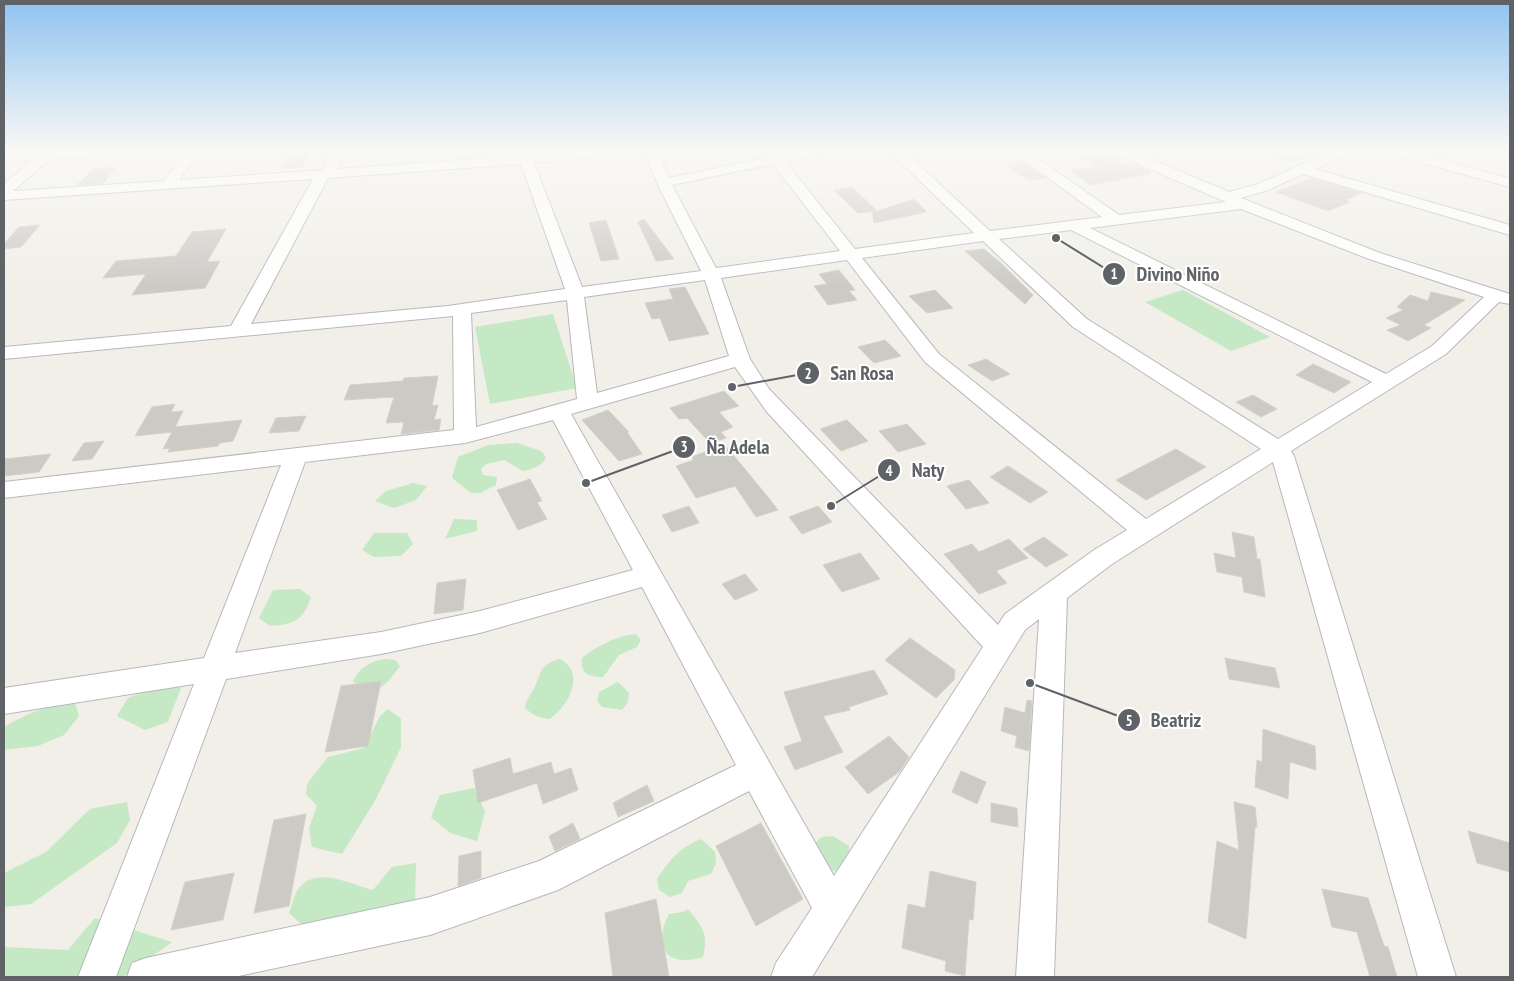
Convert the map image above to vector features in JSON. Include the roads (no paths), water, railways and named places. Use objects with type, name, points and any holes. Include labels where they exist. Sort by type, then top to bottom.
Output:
[{"type":"street","points":[[238,331],[313,197]]},
{"type":"street","points":[[539,197],[574,293],[588,402]]},
{"type":"street","points":[[671,197],[711,274],[740,359],[761,392],[999,645]]},
{"type":"street","points":[[806,197],[932,358],[1145,531]]},
{"type":"street","points":[[944,197],[1080,323],[1277,449],[1283,456],[1437,977]]},
{"type":"street","points":[[1083,197],[1116,220]]},
{"type":"street","points":[[1228,197],[1359,249],[1503,297]]},
{"type":"street","points":[[1396,197],[1510,230]]},
{"type":"street","points":[[4,353],[462,309],[852,254],[1243,204]]},
{"type":"street","points":[[1073,225],[1387,382]]},
{"type":"street","points":[[790,977],[1015,622],[1103,557],[1439,350],[1503,297]]},
{"type":"street","points":[[462,309],[465,436]]},
{"type":"street","points":[[4,490],[465,436],[740,359]]},
{"type":"street","points":[[558,411],[650,575],[755,772],[832,908]]},
{"type":"street","points":[[97,977],[296,456]]},
{"type":"street","points":[[4,701],[381,643],[480,622],[650,575]]},
{"type":"street","points":[[1035,977],[1054,593]]},
{"type":"street","points":[[146,977],[430,916],[545,877],[755,772]]},
{"type":"place","name":"Divino Niño","points":[[1056,238]]},
{"type":"place","name":"San Rosa","points":[[732,387]]},
{"type":"place","name":"Ña Adela","points":[[586,483]]},
{"type":"place","name":"Naty","points":[[831,506]]},
{"type":"place","name":"Beatriz","points":[[1030,683]]}]
